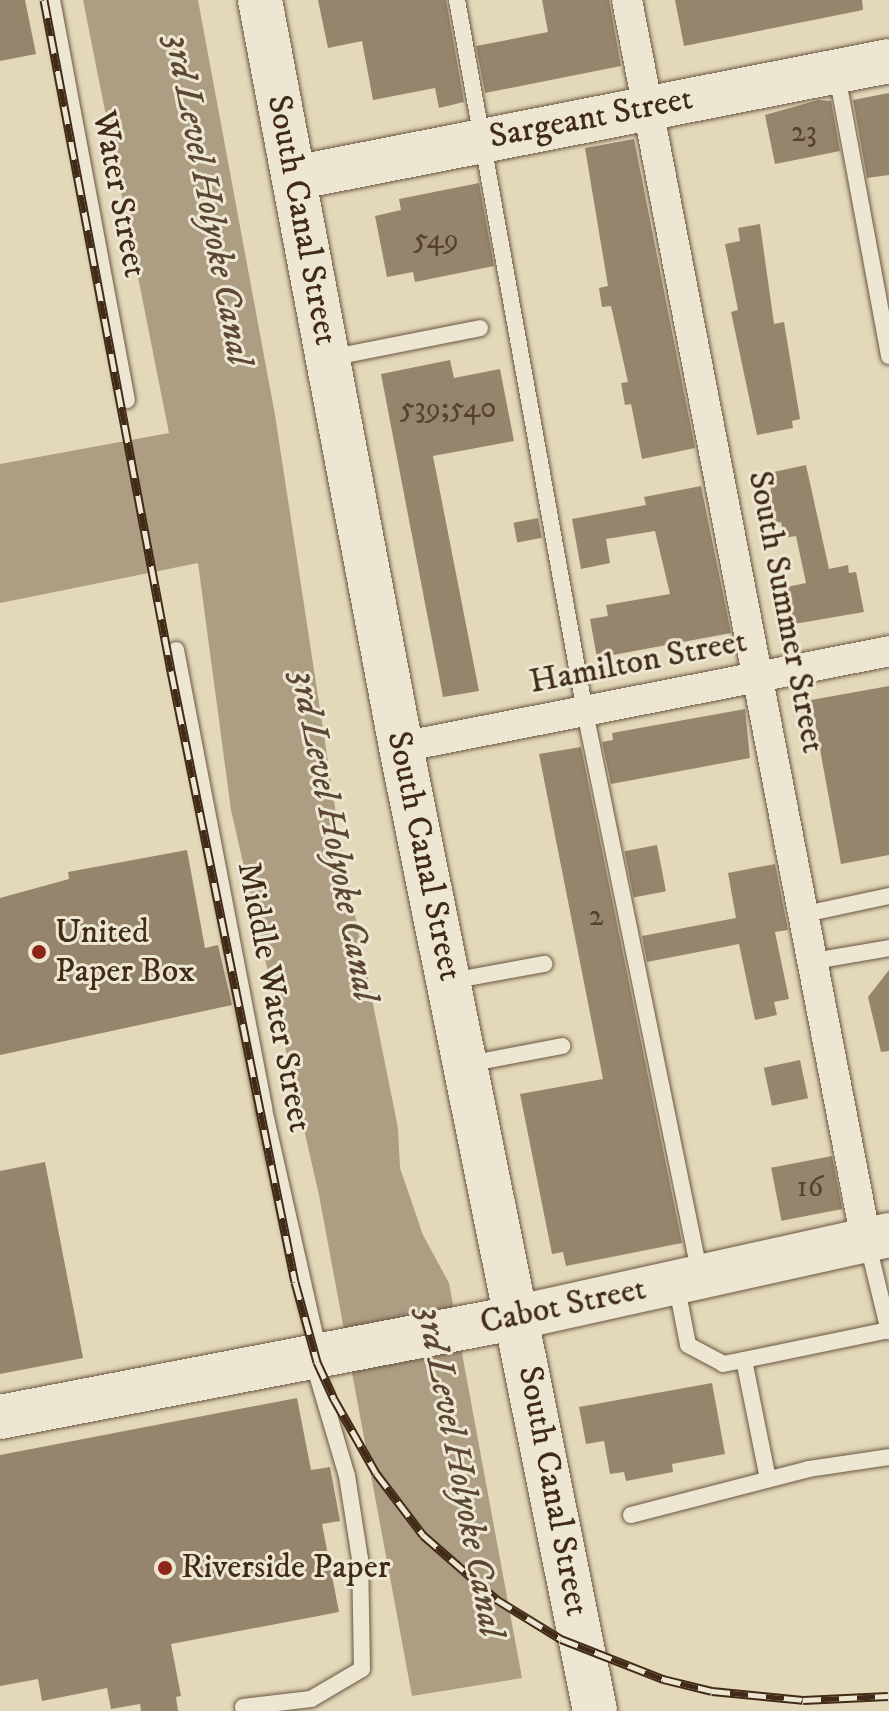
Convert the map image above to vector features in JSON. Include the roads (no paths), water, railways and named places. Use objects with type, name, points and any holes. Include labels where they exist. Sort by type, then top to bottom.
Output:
[{"type":"street","name":"South Canal Street","points":[[260,0],[401,747],[467,1064],[504,1319],[595,1711]]},
{"type":"street","name":"South Summer Street","points":[[627,0],[814,961],[878,1237]]},
{"type":"street","name":"Sargeant Street","points":[[294,178],[889,61]]},
{"type":"street","name":"Hamilton Street","points":[[401,747],[889,651]]},
{"type":"street","name":"Cabot Street","points":[[0,1417],[504,1319],[878,1237]]},
{"type":"lane","name":"Water Street","points":[[52,0],[127,400]]},
{"type":"lane","points":[[457,0],[688,1279],[688,1345],[723,1364],[889,1330],[878,1237]]},
{"type":"lane","points":[[836,71],[889,356]]},
{"type":"lane","points":[[328,359],[480,328]]},
{"type":"lane","name":"Middle Water Street","points":[[176,650],[264,1109],[322,1354],[360,1559],[362,1669],[311,1699],[243,1707]]},
{"type":"lane","points":[[805,914],[889,896]]},
{"type":"lane","points":[[814,961],[889,948]]},
{"type":"lane","points":[[449,981],[544,964]]},
{"type":"lane","points":[[467,1064],[562,1046]]},
{"type":"lane","points":[[744,1360],[768,1479]]},
{"type":"lane","points":[[631,1515],[768,1479],[889,1457]]},
{"type":"water","name":"3rd Level Holyoke Canal","points":[[83,0],[198,0],[275,415],[340,840],[398,1128],[400,1168],[423,1235],[449,1283],[522,1678],[412,1696],[319,1195],[231,810],[198,563],[0,603],[0,464],[169,433]]},
{"type":"railway","points":[[44,0],[171,671],[295,1282],[317,1362],[334,1399],[376,1473],[423,1535],[496,1599],[561,1639],[663,1679],[712,1691],[803,1700],[888,1696]]},
{"type":"place","name":"United Paper Box","points":[[39,952]]},
{"type":"place","name":"Riverside Paper","points":[[165,1568]]}]
